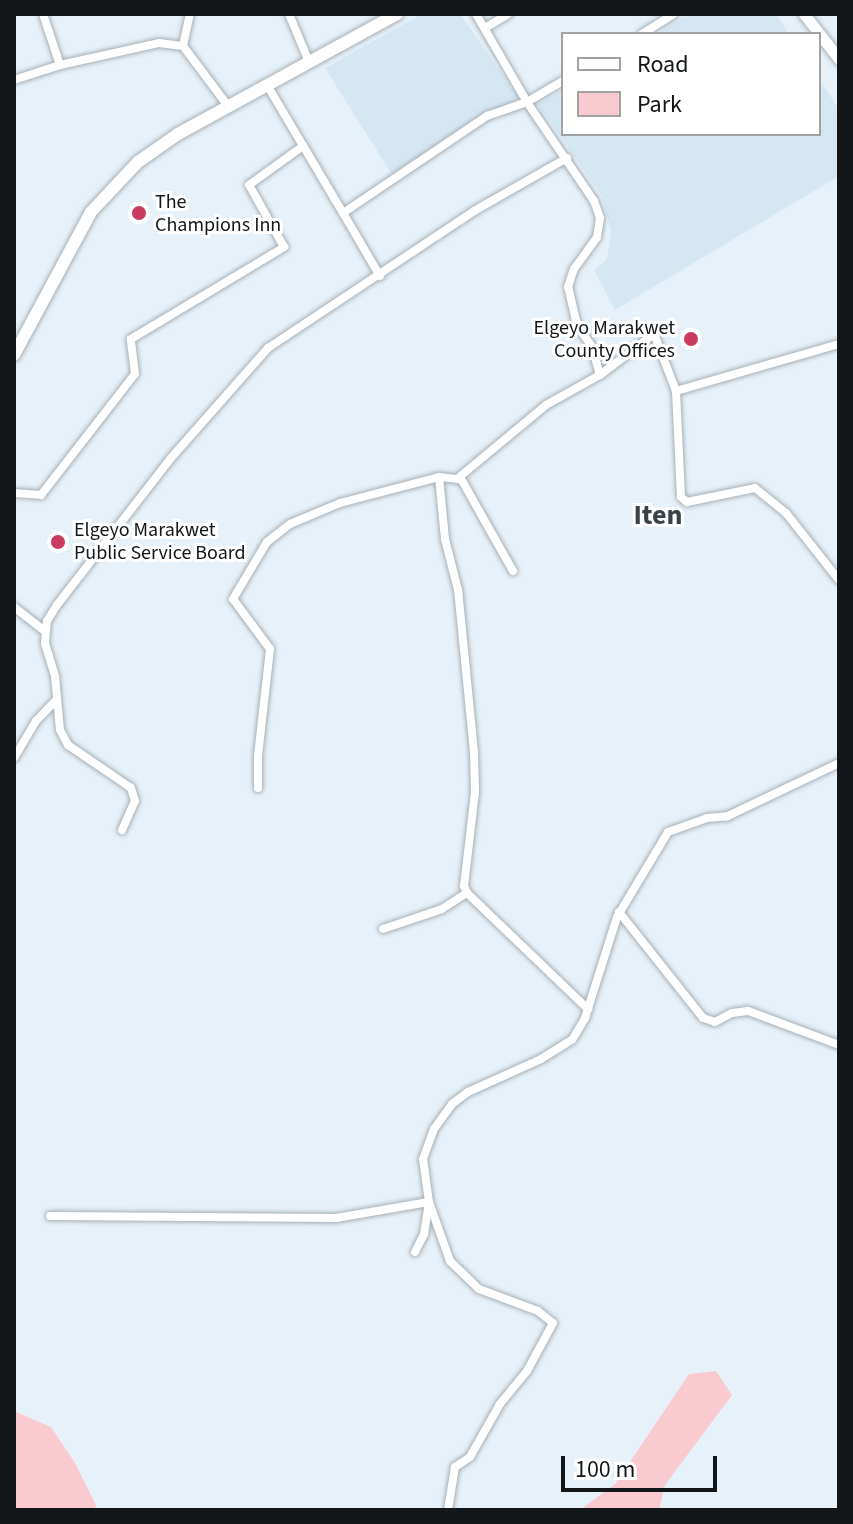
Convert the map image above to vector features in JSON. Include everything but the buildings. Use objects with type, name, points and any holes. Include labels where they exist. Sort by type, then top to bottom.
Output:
[{"type":"main road","points":[[14,355],[91,212],[112,186],[148,155],[228,106],[397,14]]},
{"type":"main road","points":[[804,14],[818,32]]},
{"type":"main road","points":[[821,36],[839,59]]},
{"type":"street","points":[[43,14],[60,65]]},
{"type":"street","points":[[181,14],[187,27]]},
{"type":"street","points":[[183,46],[190,14]]},
{"type":"street","points":[[289,14],[309,62]]},
{"type":"street","points":[[476,14],[527,102],[594,201],[600,218],[597,237],[574,269],[568,287],[577,325],[592,347],[600,375]]},
{"type":"street","points":[[485,28],[508,14]]},
{"type":"street","points":[[645,32],[674,14]]},
{"type":"street","points":[[16,81],[60,65],[159,43],[183,46],[228,106]]},
{"type":"street","points":[[343,213],[487,116],[527,102],[561,82]]},
{"type":"street","points":[[267,85],[380,276]]},
{"type":"street","points":[[14,493],[41,495],[135,374],[131,339],[284,247],[249,185],[303,146]]},
{"type":"street","points":[[122,830],[135,801],[131,788],[62,738],[55,676],[45,631],[57,605],[171,458],[268,348],[474,211],[567,158]]},
{"type":"street","points":[[258,788],[258,756],[270,649],[266,640],[233,605],[240,585],[267,542],[290,524],[340,503],[439,477],[460,477],[546,405],[600,375],[654,334],[676,391],[681,497],[687,502],[755,488],[786,513],[839,580]]},
{"type":"street","points":[[676,391],[839,344]]},
{"type":"street","points":[[439,477],[445,539],[458,590],[474,752],[475,792],[464,886],[467,893],[588,1009]]},
{"type":"street","points":[[460,477],[513,571]]},
{"type":"street","points":[[14,607],[45,631]]},
{"type":"street","points":[[14,758],[36,721],[56,700]]},
{"type":"street","points":[[448,1510],[455,1467],[470,1457],[500,1404],[527,1371],[553,1323],[538,1311],[479,1289],[450,1261],[429,1202],[423,1159],[434,1129],[452,1104],[468,1092],[541,1059],[572,1040],[588,1009],[619,912],[668,832],[707,818],[728,816],[839,763]]},
{"type":"street","points":[[383,929],[442,909],[467,893]]},
{"type":"street","points":[[619,912],[703,1018],[715,1022],[732,1013],[748,1011],[839,1045]]},
{"type":"street","points":[[50,1216],[336,1218],[429,1202]]},
{"type":"street","points":[[415,1252],[424,1234],[429,1202]]},
{"type":"shaded area","points":[[422,14],[460,14],[519,98],[393,176],[325,68]]},
{"type":"shaded area","points":[[689,14],[776,14],[788,32],[660,32]]},
{"type":"shaded area","points":[[821,82],[839,109],[839,176],[615,310],[594,270],[607,259],[611,231],[602,196],[538,104],[561,91],[561,136],[821,136]]},
{"type":"green space","points":[[716,1371],[732,1395],[665,1485],[659,1510],[580,1510],[615,1484],[689,1374]]},
{"type":"green space","points":[[14,1411],[51,1427],[75,1463],[96,1505],[94,1510],[14,1510]]},
{"type":"place","name":"The Champions Inn","points":[[139,213]]},
{"type":"place","name":"Elgeyo Marakwet County Offices","points":[[691,339]]},
{"type":"place","name":"Elgeyo Marakwet Public Service Board","points":[[58,542]]},
{"type":"district","name":"Iten","points":[[658,515]]}]
